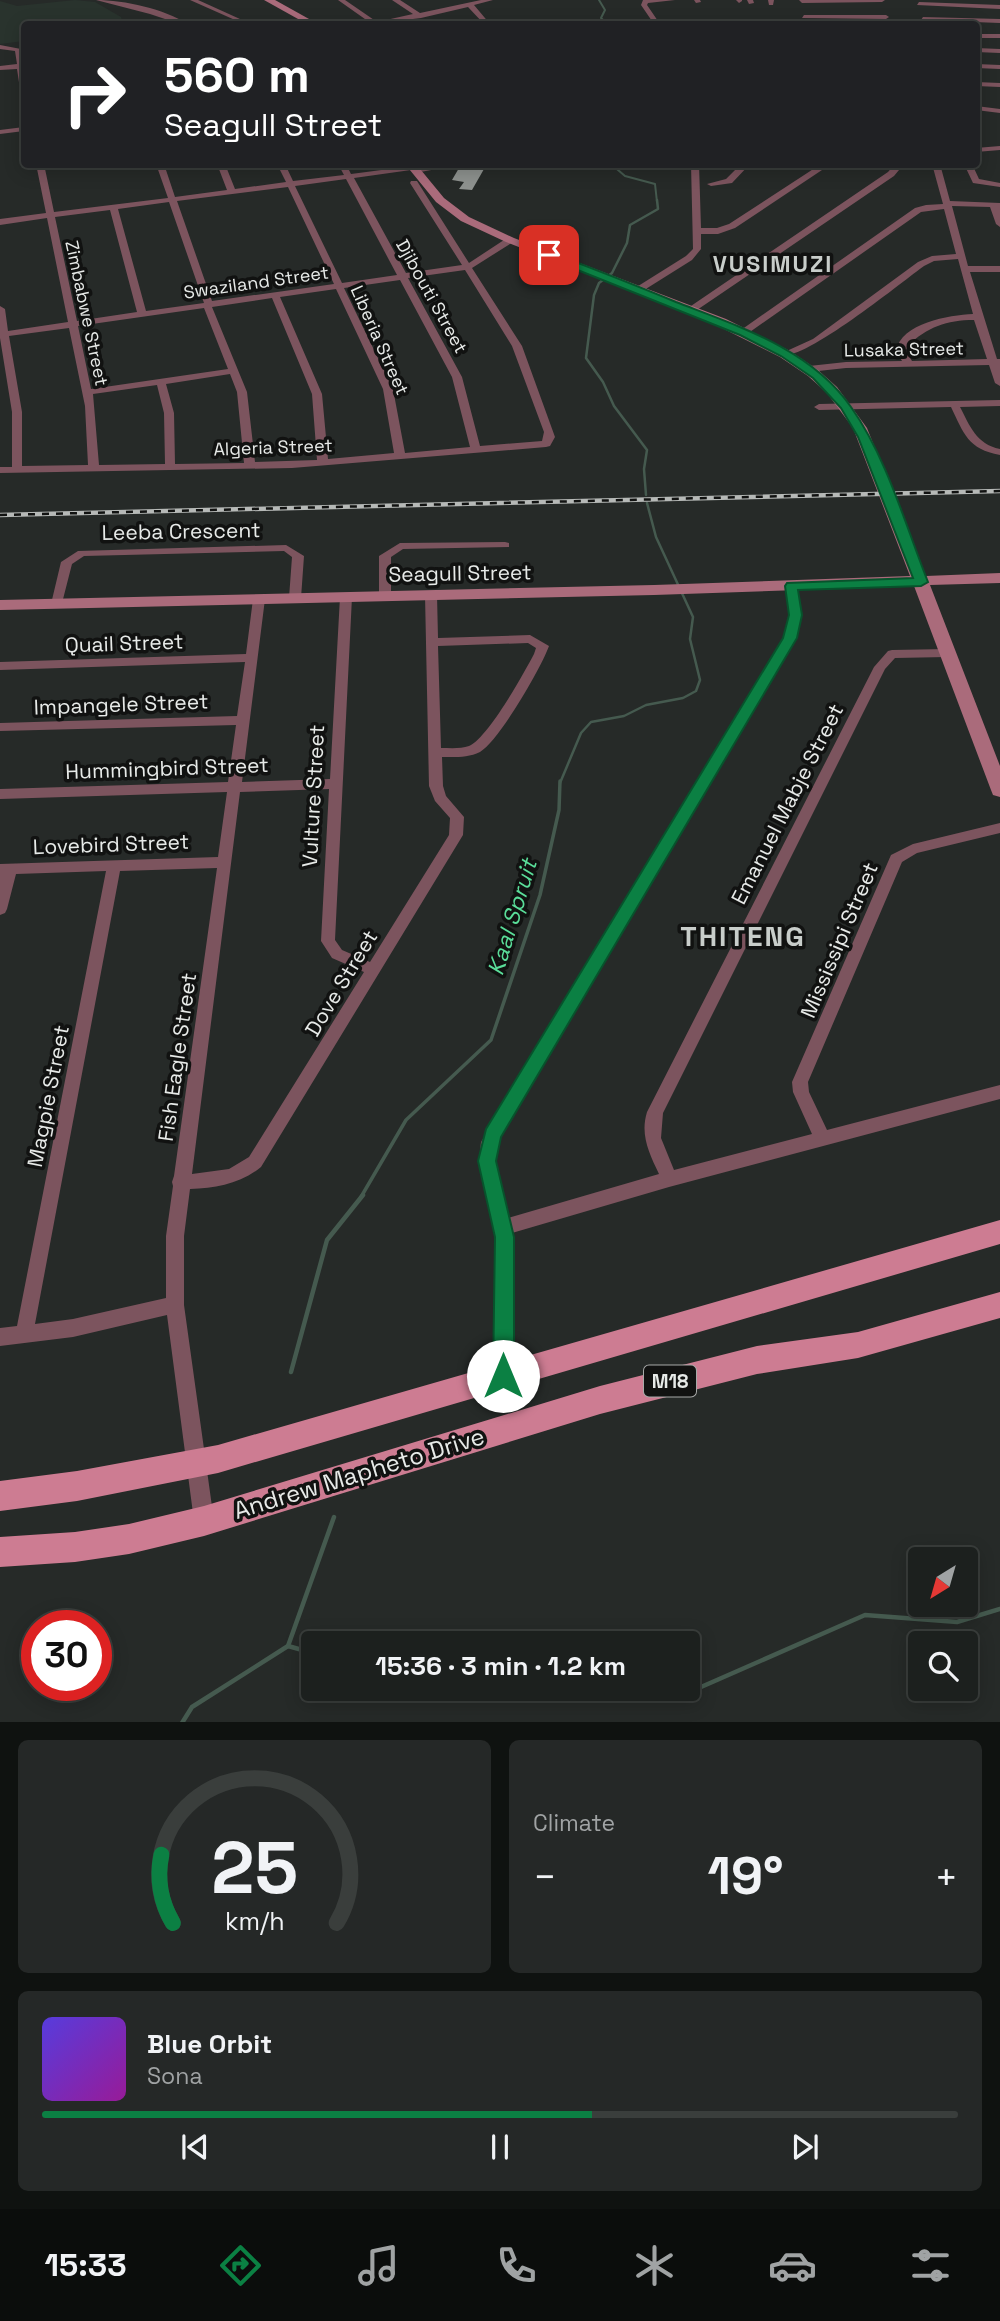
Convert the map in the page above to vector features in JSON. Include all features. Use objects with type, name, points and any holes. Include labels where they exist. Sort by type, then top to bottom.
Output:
[{"type":"main road","name":"M18","points":[[0,1496],[77,1486],[195,1465],[1000,1232]]},
{"type":"main road","name":"Andrew Mapheto Drive","points":[[0,1552],[116,1541],[204,1521],[626,1393],[769,1358],[858,1345],[1000,1305]]},
{"type":"street","points":[[99,0],[134,7],[176,21]]},
{"type":"street","points":[[134,7],[149,0]]},
{"type":"street","points":[[193,0],[241,21]]},
{"type":"street","points":[[268,0],[307,21]]},
{"type":"street","points":[[341,0],[374,21]]},
{"type":"street","points":[[395,0],[432,21]]},
{"type":"street","points":[[452,0],[466,6],[484,21]]},
{"type":"street","points":[[396,21],[491,0]]},
{"type":"street","points":[[655,21],[644,5],[646,0],[672,0]]},
{"type":"street","points":[[924,21],[918,2],[1000,7]]},
{"type":"street","points":[[805,21],[802,3],[882,3],[888,21]]},
{"type":"street","points":[[980,21],[1000,21]]},
{"type":"street","points":[[980,36],[1000,36]]},
{"type":"street","points":[[0,47],[18,49],[21,62]]},
{"type":"street","points":[[980,50],[1000,51]]},
{"type":"street","points":[[0,68],[21,66]]},
{"type":"street","points":[[980,66],[1000,67]]},
{"type":"street","points":[[980,84],[1000,85]]},
{"type":"street","points":[[980,108],[1000,111]]},
{"type":"street","points":[[0,132],[21,129]]},
{"type":"street","points":[[980,150],[1000,148]]},
{"type":"street","name":"Zimbabwe Street","points":[[41,168],[88,392],[94,469]]},
{"type":"street","points":[[161,168],[244,402],[250,466]]},
{"type":"street","points":[[223,168],[232,191]]},
{"type":"street","name":"Liberia Street","points":[[283,168],[388,389],[400,456]]},
{"type":"street","name":"Djibouti Street","points":[[344,168],[402,277],[437,335],[457,377],[476,450]]},
{"type":"street","points":[[0,222],[348,176],[436,168]]},
{"type":"street","points":[[631,287],[694,253],[698,231],[695,168]]},
{"type":"street","points":[[711,184],[727,182],[742,168]]},
{"type":"street","points":[[698,231],[718,231],[732,226],[821,168]]},
{"type":"street","points":[[691,310],[896,168]]},
{"type":"street","points":[[937,168],[978,317],[997,362],[1000,383]]},
{"type":"street","points":[[970,168],[976,181],[1000,185]]},
{"type":"street","points":[[413,172],[454,212],[510,240],[744,332],[809,369],[845,407],[867,444],[1000,790]]},
{"type":"street","points":[[413,172],[468,268]]},
{"type":"street","points":[[744,332],[918,210],[948,204],[997,204],[1000,224]]},
{"type":"street","points":[[113,207],[142,314]]},
{"type":"street","name":"Swaziland Street","points":[[2,335],[468,268],[510,240]]},
{"type":"street","points":[[785,354],[816,341],[921,264],[932,259],[962,256]]},
{"type":"street","name":"Algeria Street","points":[[0,470],[323,463],[546,444],[551,437],[522,356],[468,268]]},
{"type":"street","points":[[967,270],[1000,269]]},
{"type":"street","points":[[275,295],[317,394],[323,463]]},
{"type":"street","points":[[0,309],[2,335],[18,421],[17,470]]},
{"type":"street","points":[[909,364],[901,351],[902,345],[929,323],[942,317],[978,317]]},
{"type":"street","name":"Lusaka Street","points":[[809,369],[997,362]]},
{"type":"street","points":[[88,392],[234,371]]},
{"type":"street","points":[[162,382],[169,413],[170,467]]},
{"type":"street","points":[[819,407],[1000,403]]},
{"type":"street","points":[[954,404],[974,443],[984,449],[1000,452]]},
{"type":"street","points":[[385,596],[385,556],[392,549],[505,545]]},
{"type":"street","name":"Leeba Crescent","points":[[57,604],[67,562],[82,553],[286,548],[298,556],[295,598]]},
{"type":"street","name":"Seagull Street","points":[[0,605],[692,589],[1000,578]]},
{"type":"street","points":[[503,1376],[504,1227],[487,1161],[489,1142],[790,638],[795,615],[791,586]]},
{"type":"street","name":"Dove Street","points":[[180,1182],[225,1179],[249,1168],[256,1161],[456,835],[457,817],[438,793],[431,595]]},
{"type":"street","name":"Vulture Street","points":[[346,597],[328,941],[337,954],[373,970]]},
{"type":"street","name":"Fish Eagle Street","points":[[204,1521],[175,1306],[175,1237],[180,1182],[259,599]]},
{"type":"street","points":[[433,642],[530,639],[542,644],[543,649],[481,744],[465,752],[435,752]]},
{"type":"street","name":"Emanuel Mabje Street","points":[[669,1179],[652,1139],[650,1127],[655,1112],[880,667],[892,654],[947,653]]},
{"type":"street","name":"Quail Street","points":[[0,666],[250,658]]},
{"type":"street","name":"Impangele Street","points":[[0,727],[243,720]]},
{"type":"street","name":"Hummingbird Street","points":[[0,794],[335,784]]},
{"type":"street","name":"Mississipi Street","points":[[822,1137],[800,1092],[800,1082],[897,859],[913,849],[1000,828]]},
{"type":"street","name":"Lovebird Street","points":[[5,869],[224,862]]},
{"type":"street","name":"Magpie Street","points":[[24,1335],[114,866]]},
{"type":"street","points":[[0,909],[5,869]]},
{"type":"street","points":[[504,1227],[822,1137],[1000,1092]]},
{"type":"street","points":[[0,1337],[73,1328],[175,1306]]},
{"type":"shaded area","points":[[75,0],[95,2],[121,17],[122,21],[21,21],[21,41],[0,44],[0,1],[17,6]]},
{"type":"building","points":[[459,168],[484,169],[472,190],[459,189],[464,182],[452,180]]},
{"type":"waterway","name":"Kaal Spruit","points":[[599,0],[605,10],[601,18],[604,21]]},
{"type":"waterway","name":"Kaal Spruit","points":[[616,168],[625,176],[655,184],[657,202]]},
{"type":"waterway","name":"Kaal Spruit","points":[[646,495],[644,469],[647,450],[614,406],[603,382],[586,358],[594,295],[599,283],[612,273],[627,243],[630,225],[658,209],[657,200]]},
{"type":"waterway","name":"Kaal Spruit","points":[[560,783],[581,733],[591,722],[624,716],[646,705],[683,698],[696,691],[700,680],[690,639],[693,617],[656,537],[647,503]]},
{"type":"waterway","name":"Kaal Spruit","points":[[361,1197],[406,1120],[491,1040],[540,895],[559,810],[560,781]]},
{"type":"waterway","name":"Kaal Spruit","points":[[291,1372],[327,1240],[363,1195]]},
{"type":"waterway","name":"Kaal Spruit","points":[[288,1646],[334,1517]]},
{"type":"waterway","points":[[700,1687],[865,1615],[957,1622],[1000,1609]]},
{"type":"waterway","name":"Kaal Spruit","points":[[183,1722],[192,1707],[288,1646]]},
{"type":"waterway","points":[[288,1646],[301,1650]]},
{"type":"railway","points":[[0,515],[1000,491]]},
{"type":"district","name":"VUSIMUZI","points":[[773,264]]},
{"type":"district","name":"THITENG","points":[[743,936]]},
{"type":"route","points":[[503,1376],[505,1237],[487,1161],[492,1135],[790,638],[795,622],[791,586],[921,582],[864,437],[855,420],[832,390],[817,376],[785,354],[744,332],[549,255]]}]
